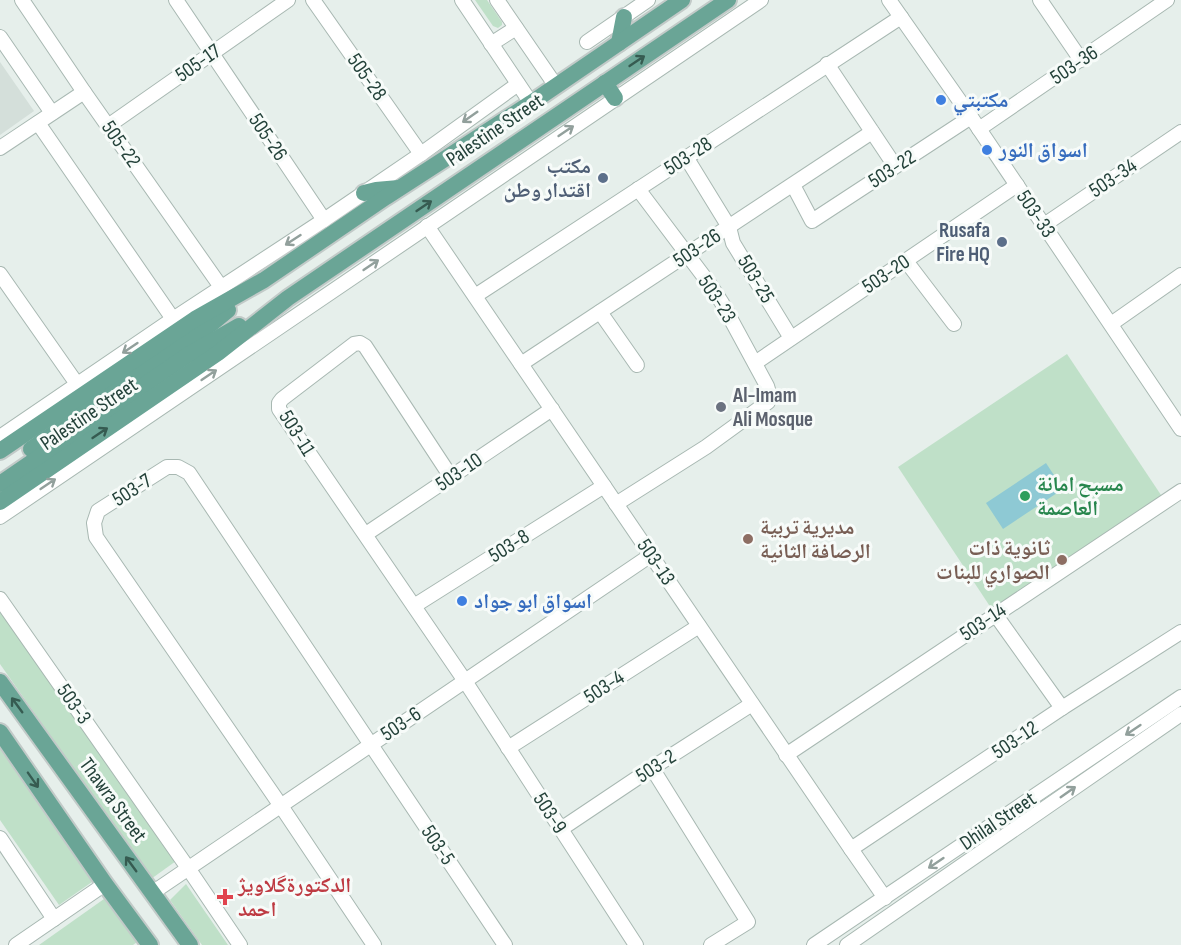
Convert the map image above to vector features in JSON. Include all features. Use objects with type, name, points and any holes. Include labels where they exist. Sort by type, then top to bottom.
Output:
[{"type":"main road","name":"Palestine Street","points":[[0,451],[195,319],[264,280],[682,0]]},
{"type":"main road","name":"Palestine Street","points":[[0,502],[218,353],[288,298],[728,0]]},
{"type":"main road","points":[[619,43],[624,17]]},
{"type":"main road","points":[[605,83],[615,98]]},
{"type":"main road","points":[[364,193],[400,188]]},
{"type":"main road","name":"Palestine Street","points":[[0,484],[184,350],[210,324],[264,280]]},
{"type":"main road","name":"Palestine Street","points":[[0,471],[184,350],[288,298]]},
{"type":"main road","name":"Thawra Street","points":[[0,682],[190,945]]},
{"type":"main road","points":[[0,732],[149,945]]},
{"type":"street","name":"505-22","points":[[22,0],[221,287]]},
{"type":"street","name":"505-26","points":[[176,0],[324,220]]},
{"type":"street","name":"505-17","points":[[108,126],[288,0]]},
{"type":"street","name":"505-28","points":[[313,0],[421,153]]},
{"type":"street","points":[[462,0],[531,103]]},
{"type":"street","points":[[497,0],[556,86]]},
{"type":"street","points":[[587,42],[648,0]]},
{"type":"street","points":[[0,517],[761,0]]},
{"type":"street","name":"503-33","points":[[889,0],[1111,324],[1177,414],[1181,429]]},
{"type":"street","points":[[1040,0],[1081,60]]},
{"type":"street","name":"503-36","points":[[975,123],[1081,60],[1167,0]]},
{"type":"street","name":"503-28","points":[[475,297],[900,16]]},
{"type":"street","points":[[491,44],[516,28]]},
{"type":"street","points":[[0,37],[52,113]]},
{"type":"street","points":[[827,64],[895,166]]},
{"type":"street","points":[[0,437],[364,193],[518,84]]},
{"type":"street","points":[[0,148],[84,92]]},
{"type":"street","points":[[38,123],[173,319]]},
{"type":"street","name":"503-22","points":[[793,185],[812,221],[895,166],[975,123]]},
{"type":"street","name":"503-26","points":[[521,364],[872,132]]},
{"type":"street","name":"503-34","points":[[1044,225],[1181,132]]},
{"type":"street","name":"503-25","points":[[686,157],[729,227],[733,243],[791,338]]},
{"type":"street","name":"503-20","points":[[755,363],[1017,185]]},
{"type":"street","name":"503-23","points":[[616,504],[706,447],[768,402],[770,396],[767,386],[722,303],[638,189]]},
{"type":"street","name":"503-13","points":[[428,226],[885,898]]},
{"type":"street","points":[[906,261],[954,324]]},
{"type":"street","points":[[0,274],[77,384]]},
{"type":"street","points":[[1111,324],[1181,275]]},
{"type":"street","points":[[600,312],[638,365]]},
{"type":"street","name":"503-11","points":[[451,477],[365,346],[360,343],[354,344],[279,403],[279,409],[465,681]]},
{"type":"street","name":"503-10","points":[[366,534],[552,409]]},
{"type":"street","name":"503-7","points":[[281,806],[96,537],[94,523],[99,511],[167,467],[178,467],[189,473],[371,745]]},
{"type":"street","name":"503-8","points":[[414,606],[604,486]]},
{"type":"street","name":"503-14","points":[[786,755],[1181,491]]},
{"type":"street","name":"503-6","points":[[152,893],[651,555]]},
{"type":"street","name":"503-3","points":[[0,599],[189,868],[240,945]]},
{"type":"street","points":[[995,614],[1062,708]]},
{"type":"street","name":"503-4","points":[[508,748],[699,626]]},
{"type":"street","name":"503-12","points":[[851,849],[1062,708],[1181,632]]},
{"type":"street","name":"503-9","points":[[465,681],[636,945]]},
{"type":"street","name":"Dhilal Street","points":[[814,945],[1181,697]]},
{"type":"street","name":"503-2","points":[[561,829],[752,704]]},
{"type":"street","name":"Dhilal Street","points":[[847,945],[1181,714]]},
{"type":"street","name":"503-5","points":[[371,745],[505,945]]},
{"type":"street","points":[[652,768],[748,922],[711,945]]},
{"type":"street","points":[[281,806],[374,945]]},
{"type":"street","points":[[1,840],[54,919]]},
{"type":"street","points":[[16,945],[105,884]]},
{"type":"shaded area","points":[[0,62],[34,111],[0,135]]},
{"type":"green space","points":[[475,0],[487,0],[502,25],[498,28],[493,26]]},
{"type":"green space","points":[[1067,354],[1165,501],[995,614],[898,467]]},
{"type":"green space","points":[[0,607],[176,861],[151,879],[0,664]]},
{"type":"green space","points":[[0,749],[92,882],[59,905],[0,820]]},
{"type":"green space","points":[[186,884],[228,945],[202,945],[170,900]]},
{"type":"green space","points":[[104,899],[137,942],[133,945],[39,945]]},
{"type":"water","name":"مسبح امانة العاصمة","points":[[1046,463],[1063,489],[1003,529],[986,503]]},
{"type":"place","name":"مكتبتي","points":[[941,100]]},
{"type":"place","name":"اسواق النور","points":[[987,150]]},
{"type":"place","name":"مكتب اقتدار وطن","points":[[603,178]]},
{"type":"place","name":"Rusafa Fire HQ","points":[[1002,242]]},
{"type":"place","name":"Al-Imam Ali Mosque","points":[[721,407]]},
{"type":"place","name":"مسبح امانة العاصمة","points":[[1025,496]]},
{"type":"place","name":"مديرية تربية الرصافة الثانية","points":[[748,539]]},
{"type":"place","name":"ثانوية ذات الصواري للبنات","points":[[1062,560]]},
{"type":"place","name":"اسواق ابو جواد","points":[[462,601]]},
{"type":"place","name":"الدكتورةگلاويژ احمد","points":[[225,897]]}]
